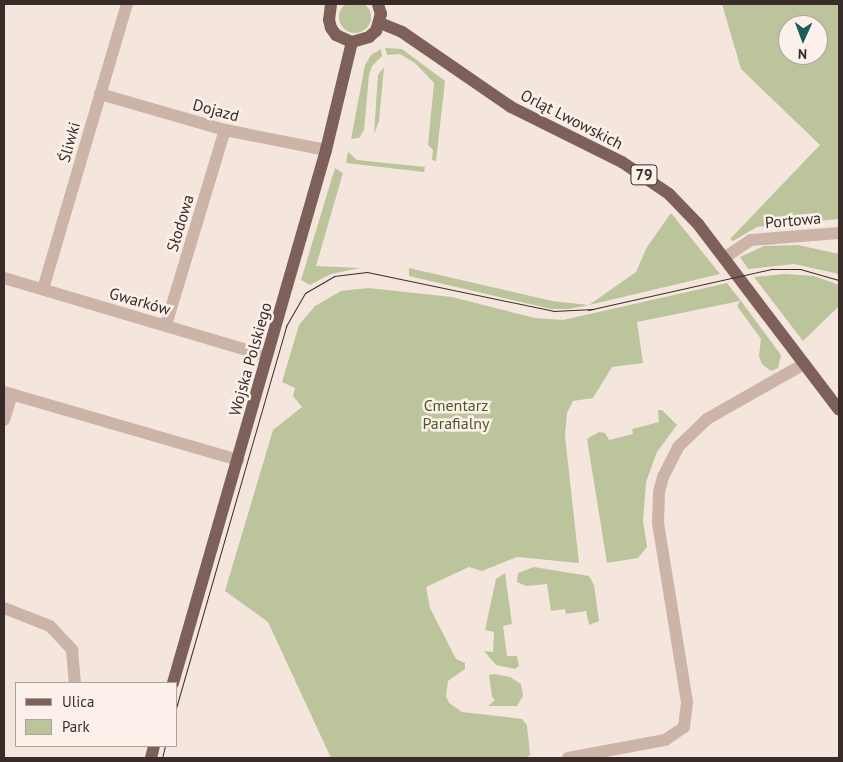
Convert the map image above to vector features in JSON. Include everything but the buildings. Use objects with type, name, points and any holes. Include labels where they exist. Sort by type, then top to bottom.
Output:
[{"type":"main road","points":[[331,4],[329,20],[331,28],[344,39],[352,42],[369,37],[380,23],[378,4]]},
{"type":"main road","name":"Orląt Lwowskich","points":[[380,23],[402,32],[511,107],[646,177],[685,208],[839,410]]},
{"type":"main road","name":"Wojska Polskiego","points":[[173,682],[326,150],[352,42]]},
{"type":"street","name":"Śliwki","points":[[43,289],[127,4]]},
{"type":"street","name":"Dojazd","points":[[100,94],[225,130],[326,150]]},
{"type":"street","name":"Słodowa","points":[[166,326],[225,130]]},
{"type":"street","name":"Portowa","points":[[724,258],[751,240],[839,233]]},
{"type":"street","name":"Gwarków","points":[[4,278],[267,356]]},
{"type":"street","points":[[568,758],[672,738],[684,727],[687,719],[658,523],[659,492],[670,462],[687,435],[707,419],[804,364]]},
{"type":"street","points":[[4,420],[8,393],[238,460]]},
{"type":"street","points":[[4,608],[50,626],[72,650],[75,682]]},
{"type":"green space","points":[[355,1],[361,2],[366,6],[370,11],[370,23],[366,28],[361,32],[355,33],[349,32],[344,28],[340,23],[339,17],[340,11],[344,6],[349,2]]},
{"type":"green space","points":[[722,4],[839,4],[839,219],[757,227],[733,241],[730,239],[820,145],[741,69]]},
{"type":"green space","points":[[385,48],[402,49],[445,81],[436,161],[432,160],[433,150],[428,145],[434,83],[415,63],[400,54],[387,55]]},
{"type":"green space","points":[[381,49],[382,56],[372,66],[369,75],[364,130],[359,138],[351,139],[365,65],[371,55]]},
{"type":"green space","points":[[384,67],[379,121],[374,134],[378,75]]},
{"type":"green space","points":[[348,152],[357,160],[425,167],[424,172],[346,163]]},
{"type":"green space","points":[[335,168],[343,173],[316,266],[360,268],[331,274],[310,285],[301,280]]},
{"type":"green space","points":[[671,213],[720,274],[589,305],[636,272],[647,247]]},
{"type":"green space","points":[[798,245],[839,254],[839,274],[794,264],[748,269],[740,257],[764,246]]},
{"type":"green space","points":[[409,268],[552,301],[589,305],[569,309],[551,309],[409,276]]},
{"type":"green space","points":[[785,274],[814,276],[839,285],[839,306],[803,341],[754,277]]},
{"type":"green space","name":"Cmentarz Parafialny","points":[[727,283],[781,355],[778,368],[771,371],[762,364],[759,356],[761,339],[737,306],[740,301],[637,322],[643,363],[612,367],[593,398],[573,401],[567,413],[565,436],[579,563],[517,557],[482,571],[469,567],[426,587],[430,608],[456,659],[465,663],[465,669],[448,681],[446,696],[449,703],[462,712],[522,719],[527,725],[530,755],[526,758],[331,758],[268,622],[225,591],[273,430],[302,407],[293,396],[295,388],[282,382],[299,325],[315,306],[341,291],[368,288],[452,297],[535,318],[563,320]]},
{"type":"green space","points":[[658,410],[662,410],[677,425],[657,452],[646,482],[643,521],[647,547],[638,558],[607,563],[587,439],[599,432],[605,433],[609,440],[633,434],[632,429],[659,422]]},
{"type":"green space","points":[[534,567],[589,576],[594,585],[599,621],[589,625],[586,611],[566,614],[565,609],[551,611],[547,584],[526,586],[517,582],[518,573]]},
{"type":"green space","points":[[505,573],[512,624],[503,626],[507,656],[517,656],[519,666],[515,669],[496,665],[484,651],[493,652],[494,632],[485,630],[496,579]]},
{"type":"green space","points":[[489,675],[510,677],[521,684],[523,696],[517,706],[488,706],[495,700],[492,697]]},
{"type":"tram line","points":[[588,310],[772,269],[800,269],[839,280]]},
{"type":"tram line","points":[[178,701],[286,326],[305,293],[334,276],[367,272],[553,311],[594,309]]},
{"type":"tram line","points":[[162,758],[165,747]]}]
